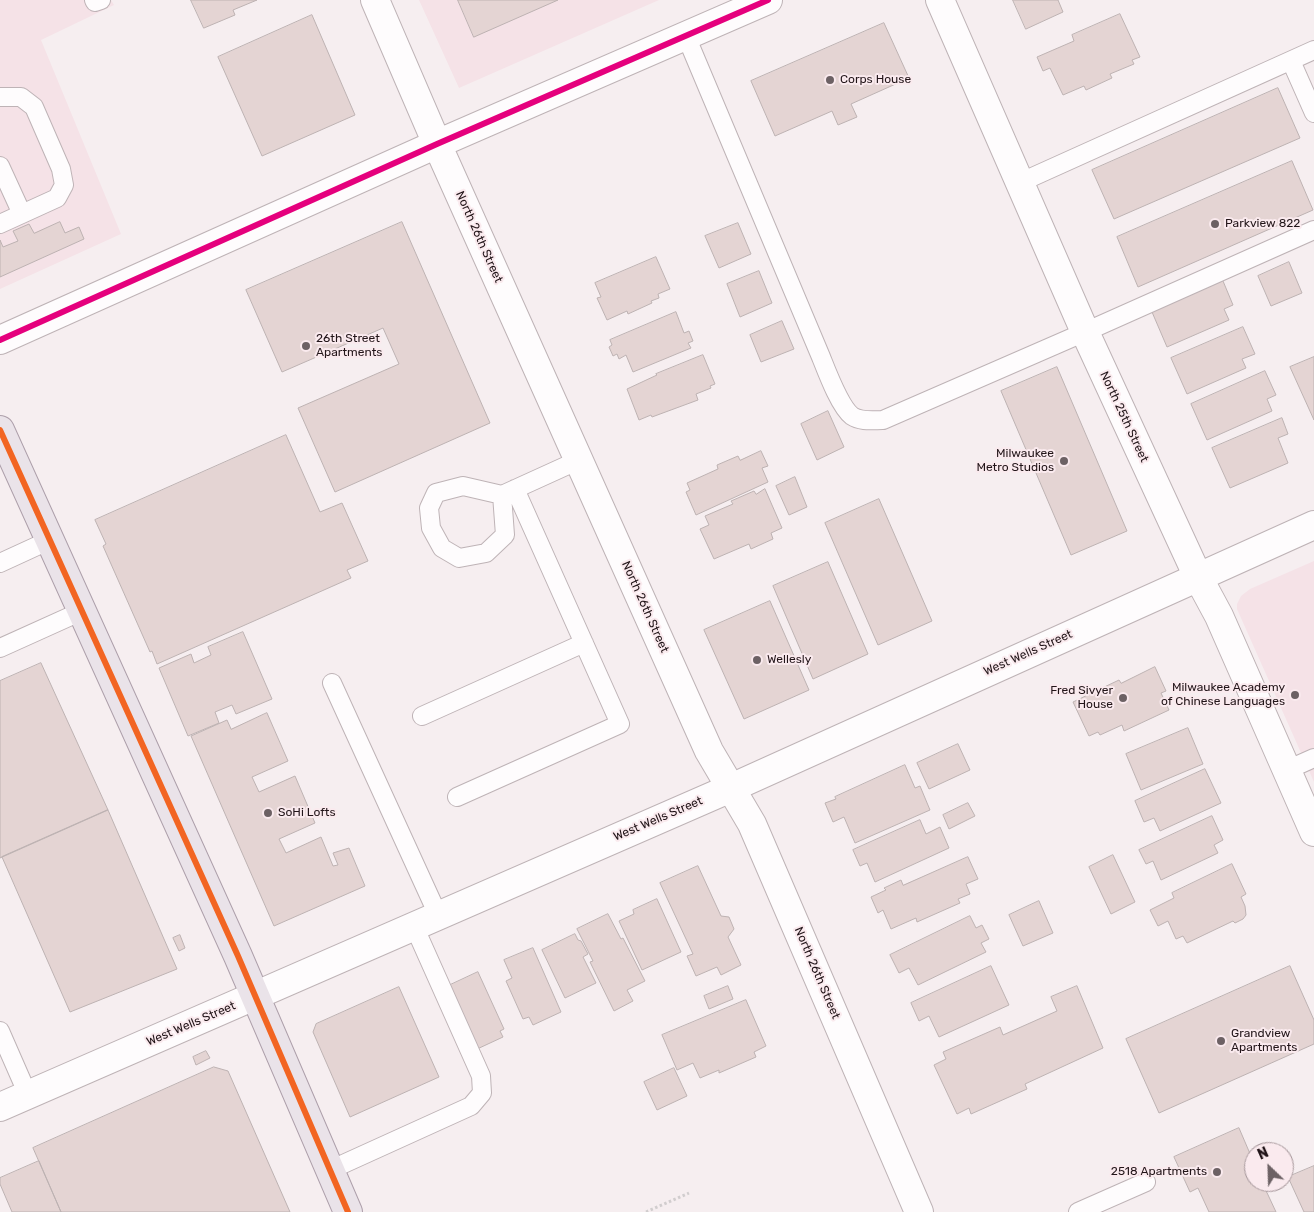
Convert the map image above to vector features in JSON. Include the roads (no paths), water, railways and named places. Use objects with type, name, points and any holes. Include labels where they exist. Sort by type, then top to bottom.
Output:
[{"type":"main road","points":[[0,430],[255,997],[348,1212]]},
{"type":"street","name":"North 26th Street","points":[[375,0],[437,144],[709,751],[752,824],[919,1212]]},
{"type":"street","points":[[0,340],[437,144],[768,0]]},
{"type":"street","name":"North 25th Street","points":[[940,0],[1085,332],[1198,577],[1219,616],[1314,832]]},
{"type":"street","name":"West Wells Street","points":[[0,1107],[731,788],[1314,525]]},
{"type":"lane","points":[[94,0],[95,2],[101,0]]},
{"type":"lane","points":[[686,36],[821,358],[844,406],[853,416],[867,420],[883,420],[1314,230]]},
{"type":"lane","points":[[1019,182],[1314,50]]},
{"type":"lane","points":[[1291,61],[1314,113]]},
{"type":"lane","points":[[0,97],[21,97],[34,107],[62,169],[64,185],[57,198],[0,224]]},
{"type":"lane","points":[[0,166],[22,214]]},
{"type":"lane","points":[[508,492],[505,535],[492,547],[486,552],[460,558],[442,548],[431,528],[429,508],[436,493],[463,486],[508,492],[579,460]]},
{"type":"lane","points":[[457,797],[620,724],[584,643],[508,492]]},
{"type":"lane","points":[[0,562],[50,540]]},
{"type":"lane","points":[[0,648],[82,611]]},
{"type":"lane","points":[[422,716],[584,643]]},
{"type":"lane","points":[[330,1170],[472,1106],[482,1093],[481,1076],[426,920],[332,684]]},
{"type":"lane","points":[[1286,770],[1314,758]]},
{"type":"lane","points":[[0,1032],[28,1095]]},
{"type":"lane","points":[[1078,1212],[1146,1182]]},
{"type":"place","name":"Corps House","points":[[830,80]]},
{"type":"place","name":"Parkview 822","points":[[1215,224]]},
{"type":"place","name":"26th Street Apartments","points":[[306,346]]},
{"type":"place","name":"Milwaukee Metro Studios","points":[[1064,461]]},
{"type":"place","name":"Wellesly","points":[[757,660]]},
{"type":"place","name":"Milwaukee Academy of Chinese Languages","points":[[1295,695]]},
{"type":"place","name":"Fred Sivyer House","points":[[1123,698]]},
{"type":"place","name":"SoHi Lofts","points":[[268,813]]},
{"type":"place","name":"Grandview Apartments","points":[[1221,1041]]},
{"type":"place","name":"2518 Apartments","points":[[1217,1172]]}]
